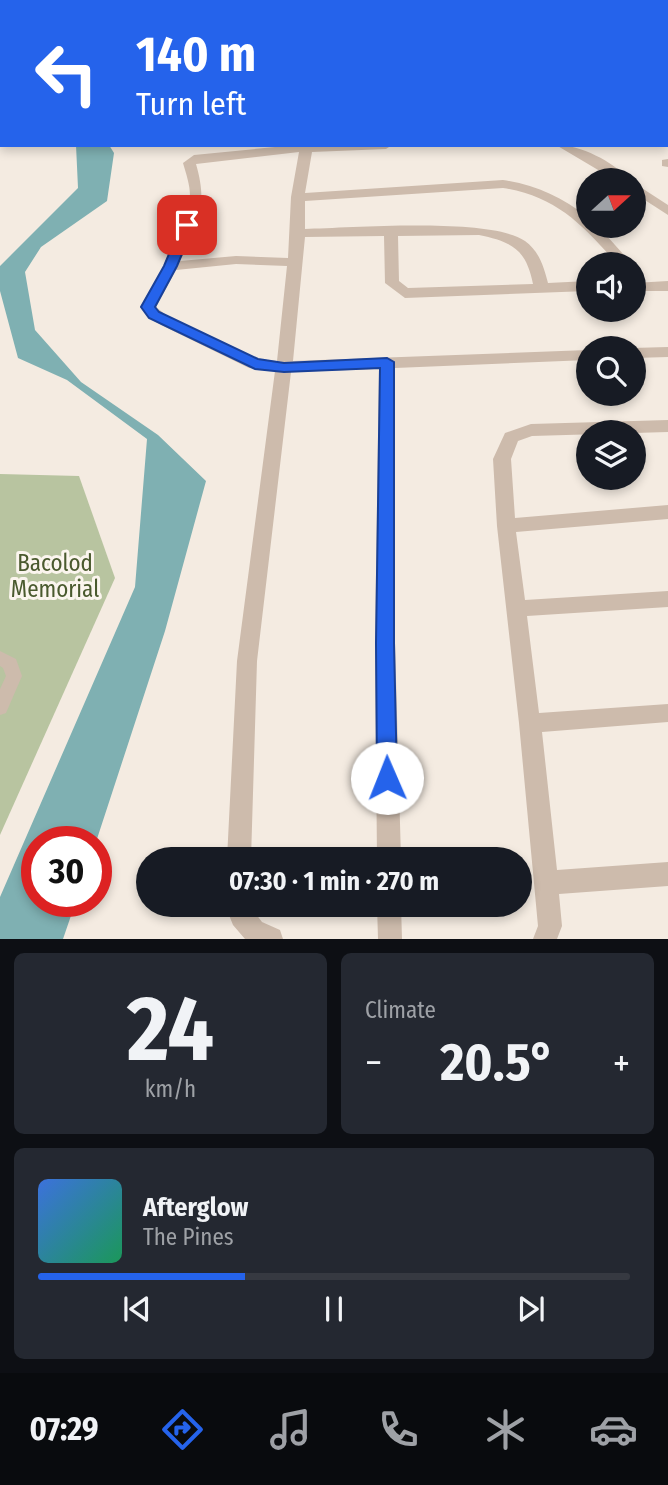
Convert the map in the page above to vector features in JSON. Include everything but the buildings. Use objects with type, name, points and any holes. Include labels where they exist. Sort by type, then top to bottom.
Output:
[{"type":"street","points":[[333,147],[191,152],[195,204],[171,266],[148,307],[154,315],[255,364],[284,368],[576,355]]},
{"type":"street","points":[[566,147],[605,168]]},
{"type":"street","points":[[239,847],[247,661],[284,368],[298,233],[298,197],[306,148]]},
{"type":"street","points":[[298,197],[503,184],[533,188],[576,214]]},
{"type":"street","points":[[646,195],[668,211]]},
{"type":"street","points":[[298,233],[479,231],[522,244],[534,258],[541,286]]},
{"type":"street","points":[[391,234],[391,283],[405,293],[576,286]]},
{"type":"street","points":[[602,238],[614,252]]},
{"type":"street","points":[[171,266],[236,260],[293,262]]},
{"type":"street","points":[[646,284],[668,285]]},
{"type":"street","points":[[646,353],[668,352]]},
{"type":"street","points":[[387,362],[385,643],[389,847]]},
{"type":"street","points":[[545,939],[550,926],[530,723],[514,609],[502,459],[511,437],[531,430],[668,426]]},
{"type":"street","points":[[506,526],[668,512]]},
{"type":"street","points":[[514,609],[668,599]]},
{"type":"street","points":[[530,723],[668,713]]},
{"type":"street","points":[[546,883],[668,874]]},
{"type":"street","points":[[242,917],[253,931],[271,939]]},
{"type":"street","points":[[389,917],[390,939]]},
{"type":"lane","points":[[0,658],[9,664],[14,676],[0,708]]},
{"type":"green space","name":"Bacolod Memorial","points":[[0,474],[79,476],[115,578],[0,835]]},
{"type":"water","points":[[76,147],[110,147],[114,153],[107,201],[41,247],[25,272],[35,330],[81,382],[158,435],[206,481],[165,631],[101,826],[31,826],[135,587],[147,439],[67,380],[18,358],[0,291],[0,266],[78,188]]},
{"type":"water","points":[[21,849],[21,917],[71,917],[63,939],[0,939],[0,897]]},
{"type":"route","points":[[187,225],[171,266],[148,307],[154,315],[255,364],[284,368],[387,362],[387,778]]}]
